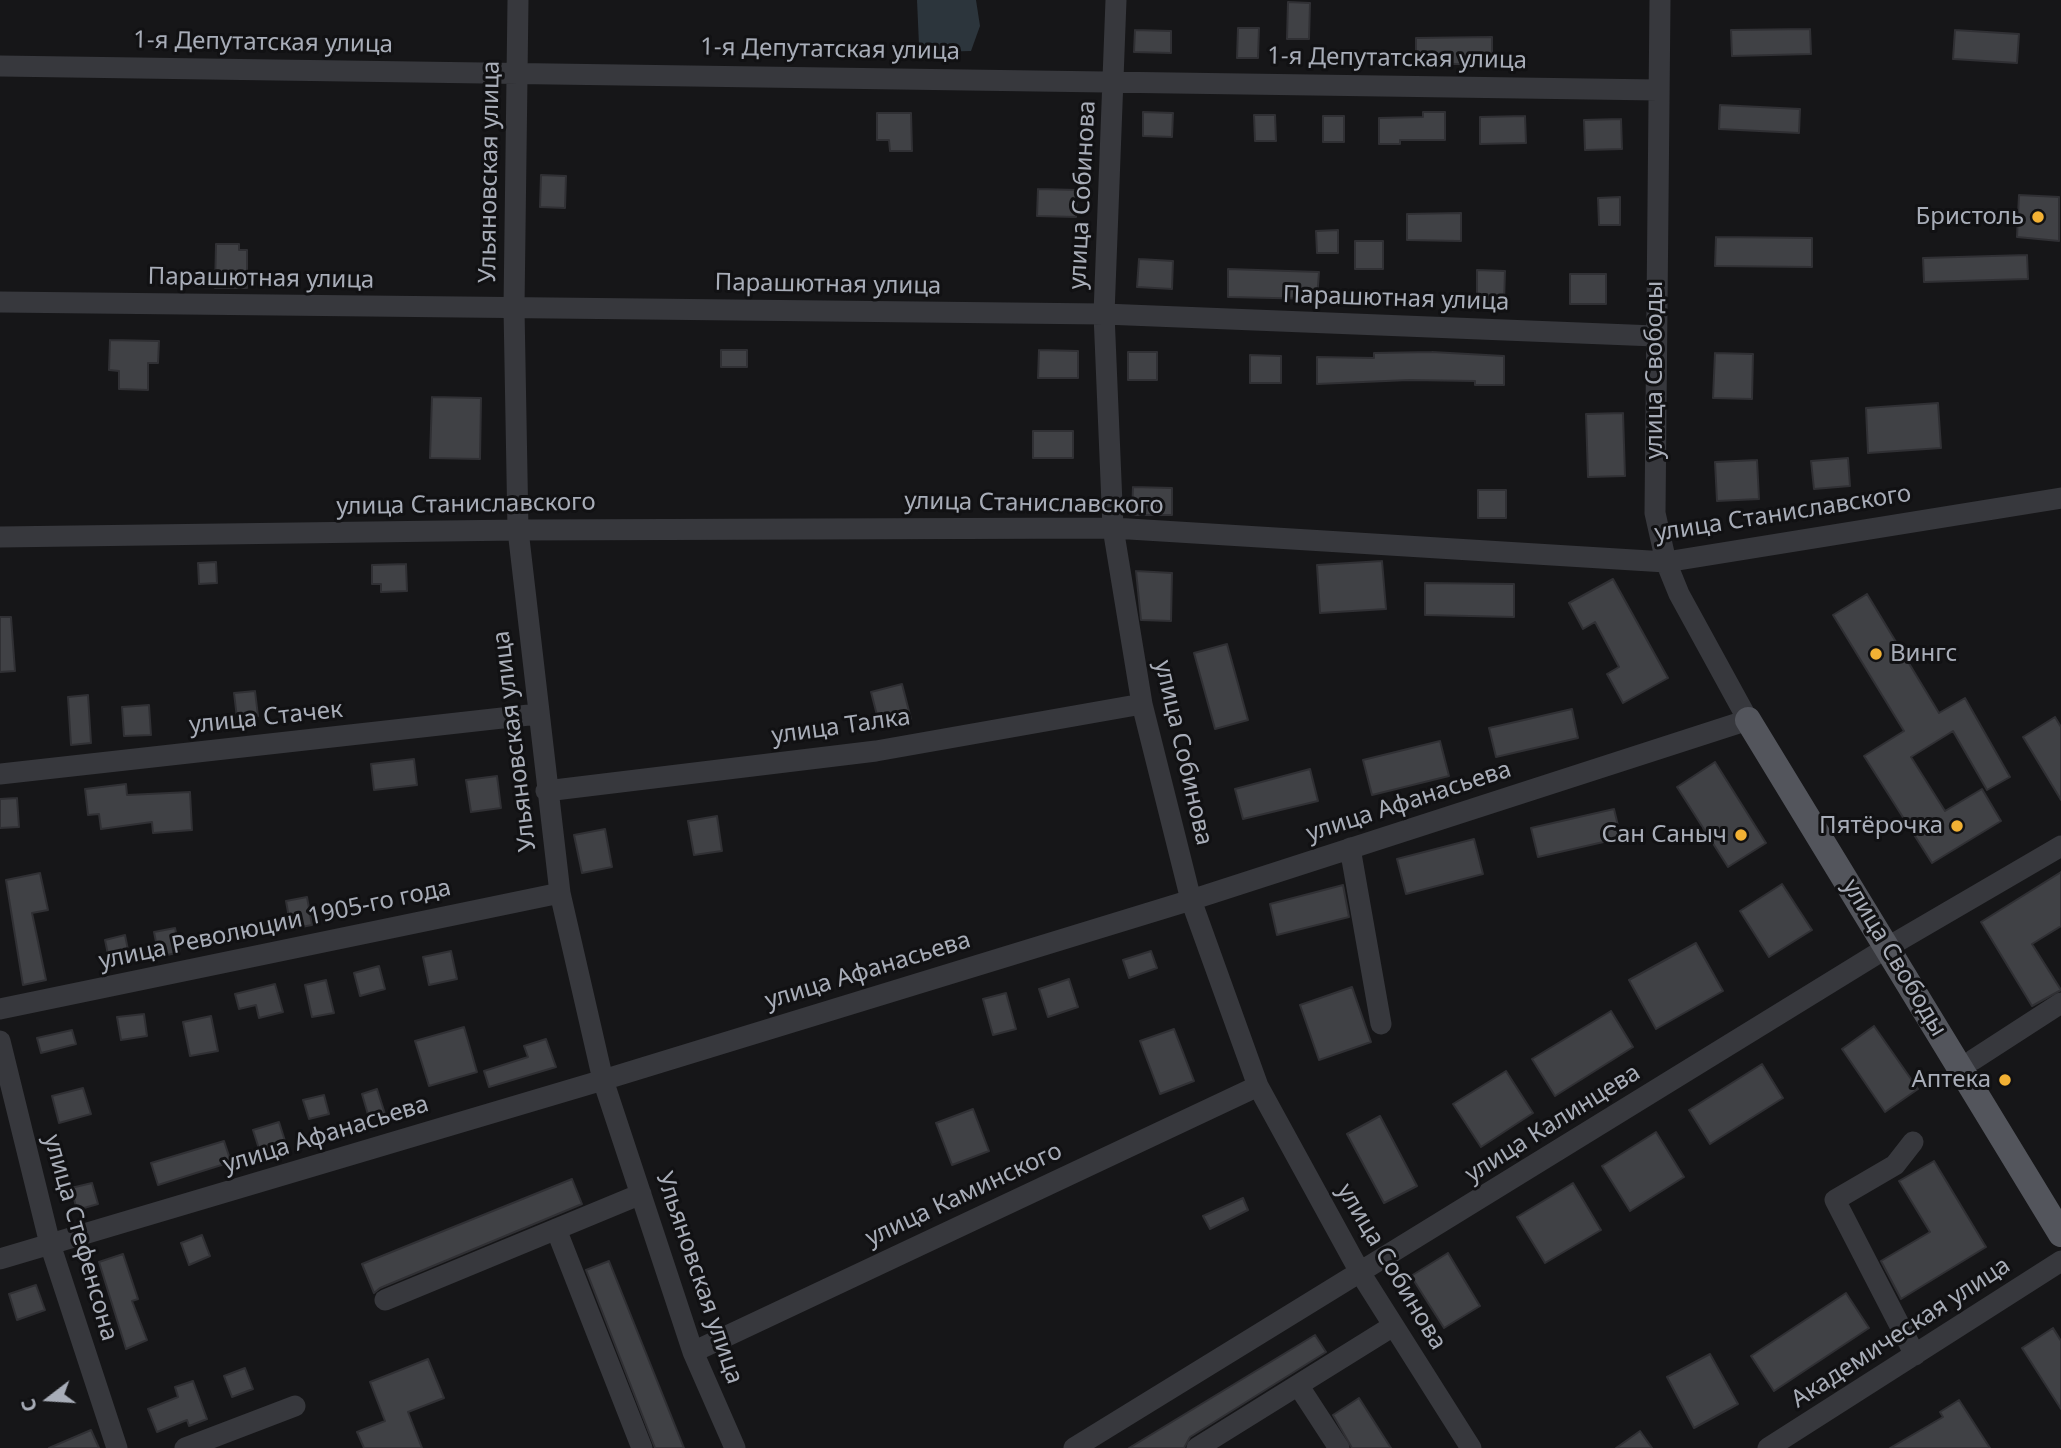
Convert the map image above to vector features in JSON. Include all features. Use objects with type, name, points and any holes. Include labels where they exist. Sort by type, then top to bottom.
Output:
[{"type":"main road","name":"улица Свободы","points":[[1748,720],[1973,1060],[2061,1200]]},
{"type":"main road","name":"улица Свободы","points":[[1894,943],[2061,1234]]},
{"type":"street","name":"Ульяновская улица","points":[[518,0],[514,308],[518,530],[546,791],[560,893],[603,1080],[693,1352],[735,1448]]},
{"type":"street","name":"улица Собинова","points":[[1116,0],[1104,314],[1113,528],[1142,704],[1191,900],[1258,1086],[1361,1274],[1471,1448]]},
{"type":"street","name":"улица Свободы","points":[[1660,0],[1655,513],[1666,562],[1679,594],[1748,720]]},
{"type":"street","name":"1-я Депутатская улица","points":[[0,66],[518,71],[1658,90]]},
{"type":"street","name":"Парашютная улица","points":[[0,302],[1104,314],[1655,336]]},
{"type":"street","name":"улица Станиславского","points":[[0,537],[518,530],[1113,528],[1666,562],[2061,498]]},
{"type":"street","name":"улица Талка","points":[[546,791],[876,751],[1142,704]]},
{"type":"street","name":"улица Стачек","points":[[0,774],[538,714]]},
{"type":"street","name":"улица Афанасьева","points":[[0,1259],[603,1080],[1191,900],[1748,720]]},
{"type":"street","name":"улица Калинцева","points":[[1074,1448],[1361,1274],[1894,943],[2061,846]]},
{"type":"street","points":[[1350,848],[1381,1024]]},
{"type":"street","name":"улица Революции 1905-го года","points":[[0,1009],[560,893]]},
{"type":"street","points":[[1973,1060],[2061,1003]]},
{"type":"street","name":"улица Стефенсона","points":[[0,1041],[50,1244],[117,1448]]},
{"type":"street","name":"улица Каминского","points":[[693,1352],[1258,1086]]},
{"type":"street","points":[[1913,1142],[1895,1165],[1835,1200],[1915,1355]]},
{"type":"street","points":[[385,1300],[641,1194]]},
{"type":"street","points":[[556,1229],[642,1448]]},
{"type":"street","name":"Академическая улица","points":[[1768,1448],[2061,1261]]},
{"type":"street","points":[[1197,1448],[1394,1326]]},
{"type":"street","points":[[1298,1385],[1339,1448]]},
{"type":"street","points":[[185,1448],[295,1406]]},
{"type":"shaded area","points":[[917,0],[976,0],[980,26],[971,51],[933,52],[919,45]]},
{"type":"building","points":[[1288,2],[1310,3],[1309,39],[1287,39]]},
{"type":"building","points":[[1238,28],[1259,28],[1258,58],[1237,58]]},
{"type":"building","points":[[1810,29],[1811,54],[1732,56],[1731,30]]},
{"type":"building","points":[[1135,30],[1171,31],[1171,53],[1134,52]]},
{"type":"building","points":[[1955,30],[2019,34],[2017,63],[1953,59]]},
{"type":"building","points":[[1492,37],[1492,64],[1416,64],[1416,38]]},
{"type":"building","points":[[1720,105],[1800,109],[1799,133],[1719,129]]},
{"type":"building","points":[[1143,112],[1173,113],[1172,137],[1143,136]]},
{"type":"building","points":[[1423,112],[1445,112],[1445,140],[1400,140],[1400,144],[1379,144],[1379,118],[1423,117]]},
{"type":"building","points":[[877,113],[911,113],[912,151],[890,151],[889,140],[877,140]]},
{"type":"building","points":[[1254,115],[1275,115],[1276,141],[1255,141]]},
{"type":"building","points":[[1323,116],[1344,116],[1344,142],[1323,142]]},
{"type":"building","points":[[1525,116],[1526,143],[1480,144],[1480,117]]},
{"type":"building","points":[[1621,119],[1622,149],[1585,150],[1584,120]]},
{"type":"building","points":[[541,175],[566,176],[565,208],[540,207]]},
{"type":"building","points":[[1038,189],[1077,190],[1076,217],[1037,216]]},
{"type":"building","name":"Бристоль","points":[[2019,195],[2059,197],[2059,241],[2017,237]]},
{"type":"building","points":[[1620,197],[1620,225],[1599,225],[1598,198]]},
{"type":"building","points":[[1461,213],[1461,241],[1407,240],[1407,214]]},
{"type":"building","points":[[1338,230],[1338,253],[1317,253],[1316,231]]},
{"type":"building","points":[[1716,237],[1812,238],[1812,267],[1715,266]]},
{"type":"building","points":[[1355,241],[1383,241],[1383,269],[1355,269]]},
{"type":"building","points":[[216,244],[239,244],[239,250],[247,250],[247,288],[215,288]]},
{"type":"building","points":[[2027,255],[2028,279],[1924,282],[1923,258]]},
{"type":"building","points":[[1139,259],[1173,261],[1172,289],[1137,287]]},
{"type":"building","points":[[1228,269],[1319,272],[1317,299],[1228,297]]},
{"type":"building","points":[[1477,270],[1505,271],[1504,303],[1477,302]]},
{"type":"building","points":[[1570,274],[1606,274],[1606,304],[1570,304]]},
{"type":"building","points":[[110,340],[159,341],[158,363],[148,363],[148,390],[119,389],[119,371],[109,370]]},
{"type":"building","points":[[721,350],[747,350],[747,367],[721,367]]},
{"type":"building","points":[[1039,350],[1078,351],[1078,378],[1038,378]]},
{"type":"building","points":[[1128,352],[1157,352],[1157,380],[1128,380]]},
{"type":"building","points":[[1432,352],[1504,356],[1504,385],[1475,385],[1475,381],[1409,380],[1317,384],[1317,357],[1374,358],[1374,353]]},
{"type":"building","points":[[1715,353],[1753,354],[1752,399],[1713,398]]},
{"type":"building","points":[[1250,355],[1281,356],[1281,383],[1250,383]]},
{"type":"building","points":[[432,397],[481,398],[480,459],[430,458]]},
{"type":"building","points":[[1938,403],[1941,448],[1868,453],[1866,408]]},
{"type":"building","points":[[1623,413],[1625,476],[1588,477],[1586,414]]},
{"type":"building","points":[[1033,431],[1073,431],[1073,458],[1033,458]]},
{"type":"building","points":[[1848,458],[1850,486],[1814,489],[1811,461]]},
{"type":"building","points":[[1757,460],[1759,499],[1717,501],[1715,462]]},
{"type":"building","points":[[1133,487],[1172,488],[1172,515],[1132,515]]},
{"type":"building","points":[[1478,490],[1506,490],[1506,518],[1478,518]]},
{"type":"building","points":[[1382,561],[1386,609],[1320,613],[1317,565]]},
{"type":"building","points":[[216,562],[217,583],[199,584],[198,563]]},
{"type":"building","points":[[406,564],[407,591],[381,592],[381,584],[372,584],[372,565]]},
{"type":"building","points":[[1136,571],[1172,573],[1171,621],[1141,620]]},
{"type":"building","points":[[1613,579],[1668,678],[1623,703],[1607,674],[1619,667],[1595,622],[1583,629],[1569,603]]},
{"type":"building","points":[[1425,583],[1514,584],[1514,617],[1425,615]]},
{"type":"building","points":[[1867,594],[1939,713],[1965,698],[2010,777],[1987,790],[1953,731],[1911,757],[1945,811],[1982,789],[2001,821],[1932,863],[1864,756],[1904,731],[1833,615]]},
{"type":"building","points":[[0,617],[11,617],[15,671],[0,672]]},
{"type":"building","points":[[1227,644],[1248,720],[1215,729],[1194,653]]},
{"type":"building","points":[[902,684],[911,719],[880,727],[871,692]]},
{"type":"building","points":[[255,691],[258,716],[237,718],[234,693]]},
{"type":"building","points":[[88,695],[91,743],[71,745],[68,697]]},
{"type":"building","points":[[149,705],[151,735],[124,736],[122,707]]},
{"type":"building","points":[[1572,709],[1578,738],[1496,757],[1489,728]]},
{"type":"building","points":[[2055,717],[2061,727],[2061,800],[2023,737]]},
{"type":"building","points":[[1440,741],[1449,776],[1372,795],[1363,760]]},
{"type":"building","points":[[414,759],[417,785],[374,790],[371,764]]},
{"type":"building","points":[[1715,762],[1766,843],[1728,867],[1677,787]]},
{"type":"building","points":[[1310,769],[1318,801],[1243,819],[1235,789]]},
{"type":"building","points":[[497,776],[501,808],[471,812],[466,780]]},
{"type":"building","points":[[126,784],[127,795],[190,792],[192,830],[153,833],[152,822],[101,829],[99,814],[88,815],[85,789]]},
{"type":"building","points":[[17,798],[19,827],[0,828],[0,799]]},
{"type":"building","points":[[1614,809],[1621,838],[1538,857],[1531,828]]},
{"type":"building","points":[[717,816],[722,851],[694,855],[688,821]]},
{"type":"building","points":[[605,829],[612,867],[582,873],[574,835]]},
{"type":"building","points":[[1474,839],[1483,874],[1406,894],[1397,859]]},
{"type":"building","points":[[2061,872],[2061,926],[2032,944],[2061,990],[2032,1006],[1981,922]]},
{"type":"building","points":[[40,873],[48,910],[32,913],[46,980],[23,985],[6,880]]},
{"type":"building","points":[[1782,884],[1812,930],[1769,957],[1740,911]]},
{"type":"building","points":[[1343,885],[1349,917],[1277,935],[1270,904]]},
{"type":"building","points":[[307,897],[312,925],[291,929],[286,901]]},
{"type":"building","points":[[175,928],[180,952],[159,957],[154,932]]},
{"type":"building","points":[[125,935],[130,960],[110,964],[105,940]]},
{"type":"building","points":[[1696,943],[1723,991],[1656,1029],[1629,980]]},
{"type":"building","points":[[451,951],[457,979],[429,985],[423,957]]},
{"type":"building","points":[[1151,951],[1157,968],[1129,978],[1123,960]]},
{"type":"building","points":[[379,966],[385,989],[360,996],[354,973]]},
{"type":"building","points":[[1069,979],[1078,1007],[1048,1017],[1039,989]]},
{"type":"building","points":[[326,980],[334,1013],[312,1017],[305,985]]},
{"type":"building","points":[[275,984],[283,1012],[259,1018],[256,1005],[239,1009],[235,994]]},
{"type":"building","points":[[1352,987],[1371,1042],[1319,1060],[1300,1005]]},
{"type":"building","points":[[1006,993],[1016,1029],[993,1035],[983,999]]},
{"type":"building","points":[[1611,1011],[1633,1047],[1555,1096],[1532,1059]]},
{"type":"building","points":[[144,1014],[147,1036],[121,1040],[117,1017]]},
{"type":"building","points":[[211,1016],[218,1051],[190,1056],[183,1022]]},
{"type":"building","points":[[1874,1026],[1918,1089],[1885,1112],[1842,1049]]},
{"type":"building","points":[[464,1027],[477,1072],[429,1086],[415,1041]]},
{"type":"building","points":[[1174,1029],[1194,1081],[1160,1094],[1140,1041]]},
{"type":"building","points":[[72,1030],[76,1044],[41,1053],[37,1038]]},
{"type":"building","points":[[546,1039],[556,1067],[489,1087],[484,1071],[528,1057],[524,1046]]},
{"type":"building","points":[[1762,1064],[1783,1098],[1710,1144],[1689,1110]]},
{"type":"building","points":[[1506,1071],[1533,1113],[1481,1147],[1453,1104]]},
{"type":"building","points":[[83,1088],[91,1114],[59,1123],[52,1096]]},
{"type":"building","points":[[377,1089],[385,1114],[369,1118],[362,1094]]},
{"type":"building","points":[[324,1095],[329,1114],[309,1119],[303,1100]]},
{"type":"building","points":[[973,1109],[989,1151],[952,1165],[936,1123]]},
{"type":"building","points":[[1380,1116],[1417,1186],[1384,1203],[1347,1134]]},
{"type":"building","points":[[279,1122],[286,1144],[260,1152],[253,1130]]},
{"type":"building","points":[[1656,1132],[1684,1177],[1630,1211],[1602,1166]]},
{"type":"building","points":[[224,1141],[231,1162],[158,1185],[151,1163]]},
{"type":"building","points":[[1934,1161],[1986,1247],[1901,1299],[1881,1261],[1930,1232],[1899,1181]]},
{"type":"building","points":[[572,1179],[582,1204],[380,1288],[374,1293],[362,1264]]},
{"type":"building","points":[[92,1183],[98,1204],[77,1210],[71,1188]]},
{"type":"building","points":[[1573,1183],[1601,1230],[1545,1263],[1517,1217]]},
{"type":"building","points":[[1243,1198],[1248,1210],[1210,1229],[1203,1216]]},
{"type":"building","points":[[202,1235],[210,1256],[189,1265],[181,1243]]},
{"type":"building","points":[[1448,1253],[1480,1306],[1444,1328],[1411,1276]]},
{"type":"building","points":[[123,1254],[138,1299],[132,1301],[147,1340],[126,1349],[99,1262]]},
{"type":"building","points":[[609,1261],[684,1448],[655,1448],[586,1270]]},
{"type":"building","points":[[36,1285],[45,1310],[17,1320],[9,1294]]},
{"type":"building","points":[[1846,1293],[1869,1328],[1774,1391],[1751,1356]]},
{"type":"building","points":[[2053,1328],[2061,1341],[2061,1409],[2022,1348]]},
{"type":"building","points":[[1315,1335],[1326,1352],[1190,1437],[1184,1448],[1129,1448]]},
{"type":"building","points":[[1710,1354],[1738,1404],[1694,1428],[1667,1377]]},
{"type":"building","points":[[428,1359],[444,1398],[408,1412],[422,1448],[364,1448],[357,1432],[385,1421],[370,1382]]},
{"type":"building","points":[[245,1368],[253,1389],[232,1397],[224,1376]]},
{"type":"building","points":[[193,1381],[207,1419],[189,1426],[187,1420],[157,1432],[148,1409],[178,1397],[175,1387]]},
{"type":"building","points":[[1359,1398],[1391,1448],[1352,1448],[1333,1415]]},
{"type":"building","points":[[1959,1400],[1990,1448],[1890,1448],[1943,1417],[1940,1412]]},
{"type":"building","points":[[91,1430],[99,1448],[49,1448]]},
{"type":"building","points":[[1640,1431],[1652,1448],[1616,1448]]},
{"type":"place","name":"Бристоль","points":[[2038,217]]},
{"type":"place","name":"Вингс","points":[[1876,654]]},
{"type":"place","name":"Пятёрочка","points":[[1957,826]]},
{"type":"place","name":"Сан Саныч","points":[[1741,835]]},
{"type":"place","name":"Аптека","points":[[2005,1080]]}]
